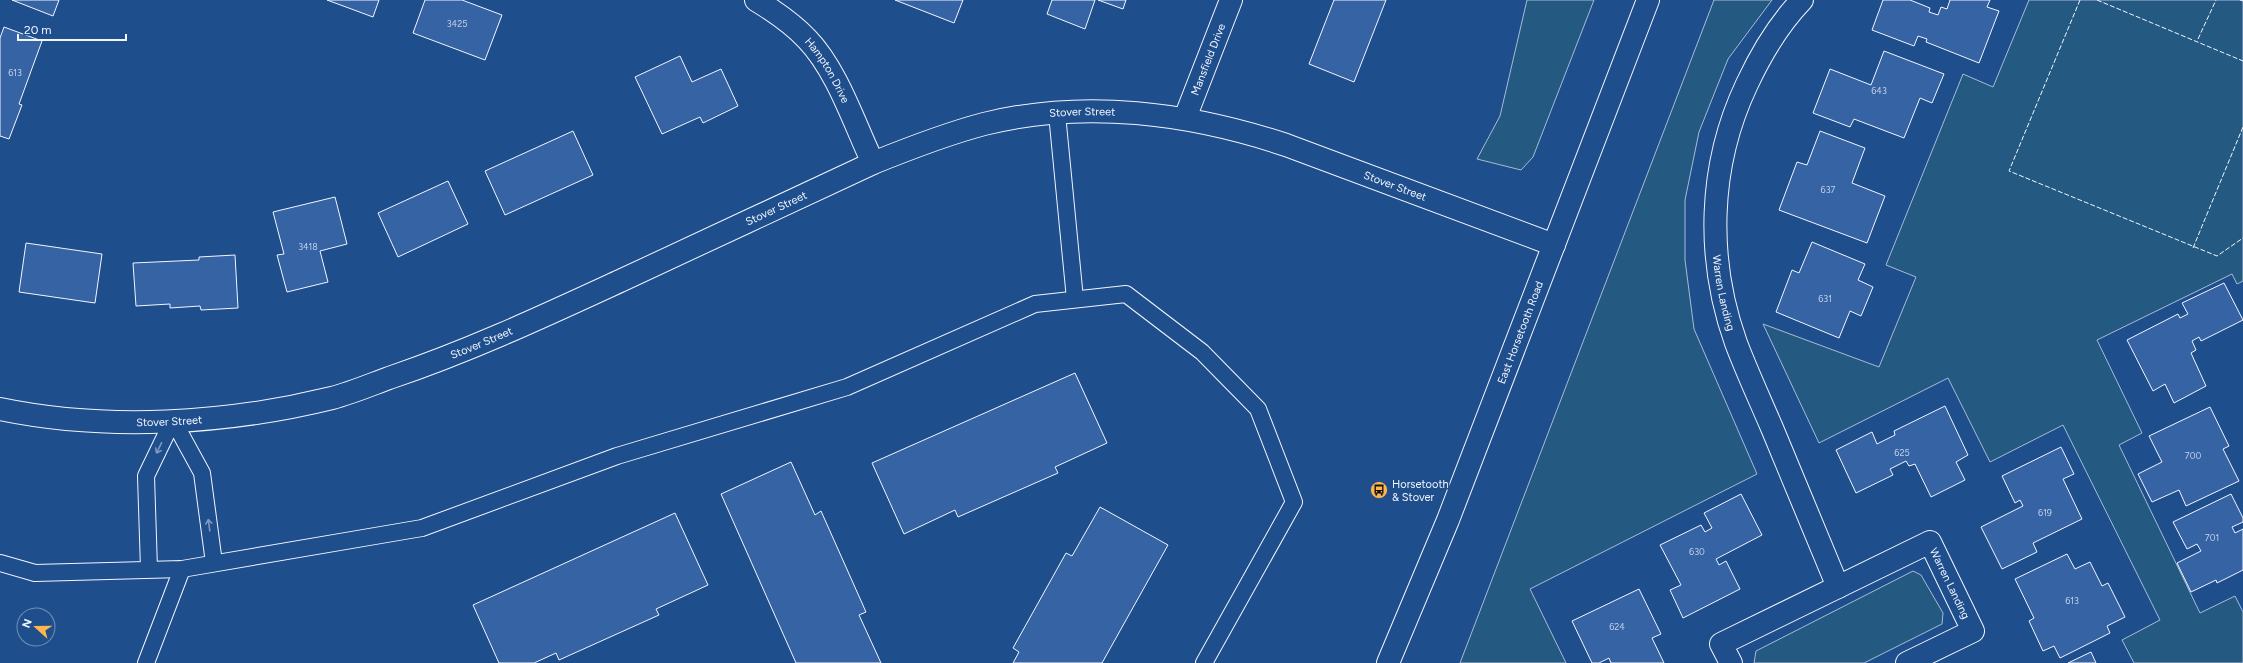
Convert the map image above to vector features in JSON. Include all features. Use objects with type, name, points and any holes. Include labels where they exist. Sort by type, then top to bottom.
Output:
[{"type":"street","name":"Hampton Drive","points":[[756,0],[780,14],[807,39],[829,70],[873,163]]},
{"type":"street","name":"Mansfield Drive","points":[[1185,118],[1231,0]]},
{"type":"street","name":"East Horsetooth Road","points":[[1388,663],[1448,520],[1648,0]]},
{"type":"street","name":"Warren Landing","points":[[1802,0],[1762,53],[1737,105],[1723,150],[1715,207],[1715,242],[1720,287],[1736,343],[1838,587]]},
{"type":"street","name":"Stover Street","points":[[0,409],[43,418],[116,423],[173,420],[273,410],[333,397],[421,367],[505,335],[873,163],[933,139],[986,124],[1057,114],[1094,112],[1151,114],[1185,118],[1242,130],[1554,245]]},
{"type":"street","name":"Warren Landing","points":[[1731,663],[1721,644],[1930,542],[1973,631],[1907,663]]},
{"type":"lane","points":[[1057,114],[1075,299]]},
{"type":"lane","points":[[0,563],[35,573],[182,569],[422,528],[616,456],[847,387],[1035,304],[1126,294],[1202,352],[1258,409],[1294,502],[1204,663]]},
{"type":"lane","points":[[173,420],[202,473],[214,563]]},
{"type":"lane","points":[[149,569],[146,476],[173,420]]},
{"type":"lane","points":[[146,663],[182,569]]},
{"type":"shaded area","points":[[1527,0],[1594,0],[1533,157],[1521,170],[1477,159],[1500,116]]},
{"type":"shaded area","points":[[1714,0],[1772,0],[1728,59],[1699,132],[1685,200],[1685,260],[1694,329],[1757,474],[1530,589],[1566,663],[1460,663]]},
{"type":"shaded area","points":[[2029,0],[2243,0],[2243,281],[2237,284],[2232,274],[2097,340],[2142,433],[2119,445],[2200,613],[2235,596],[2243,612],[2243,663],[2134,663],[2122,640],[2160,620],[2063,425],[1990,462],[1948,378],[1819,443],[1763,324],[1879,367],[1916,277],[1886,265],[1963,74],[1993,87]]},
{"type":"shaded area","points":[[1913,571],[1921,575],[1943,613],[1942,624],[1864,663],[1754,663],[1756,651]]},
{"type":"building","points":[[12,0],[59,0],[53,16]]},
{"type":"building","points":[[327,0],[379,0],[373,17]]},
{"type":"building","points":[[425,0],[462,0],[502,15],[485,60],[413,33]]},
{"type":"building","points":[[895,0],[963,0],[954,23]]},
{"type":"building","points":[[1052,0],[1095,0],[1085,29],[1047,14]]},
{"type":"building","points":[[1098,0],[1126,0],[1123,9]]},
{"type":"building","points":[[1334,0],[1386,0],[1354,82],[1309,64]]},
{"type":"building","points":[[1883,0],[1910,0],[1930,8],[1929,12],[1938,15],[1941,7],[1947,9],[1950,0],[1990,0],[1987,7],[1999,11],[1979,63],[1926,42],[1927,39],[1918,36],[1914,46],[1872,30]]},
{"type":"building","points":[[4,27],[42,41],[19,104],[22,105],[9,139],[0,136],[0,38]]},
{"type":"building","points":[[1884,51],[1944,74],[1932,103],[1920,98],[1904,138],[1854,119],[1850,127],[1813,113],[1830,69],[1871,85]]},
{"type":"building","points":[[680,56],[692,82],[721,69],[738,106],[703,123],[700,117],[662,134],[635,77]]},
{"type":"building","points":[[573,131],[593,175],[505,215],[485,171]]},
{"type":"building","points":[[1820,131],[1865,148],[1852,183],[1885,196],[1867,243],[1779,210],[1797,162],[1807,165]]},
{"type":"building","points":[[448,181],[468,224],[398,257],[378,213]]},
{"type":"building","points":[[335,197],[347,244],[320,251],[328,282],[287,292],[277,255],[284,254],[273,212]]},
{"type":"building","points":[[1812,242],[1865,264],[1858,280],[1873,287],[1861,316],[1850,311],[1839,338],[1776,312],[1792,270],[1799,273]]},
{"type":"building","points":[[26,243],[102,254],[95,303],[19,292]]},
{"type":"building","points":[[235,255],[238,308],[201,310],[200,306],[170,308],[170,304],[136,306],[133,263],[199,260],[199,257]]},
{"type":"building","points":[[2224,283],[2243,320],[2201,341],[2199,337],[2192,341],[2196,350],[2191,353],[2206,386],[2174,403],[2165,384],[2153,391],[2127,340],[2178,314],[2180,318],[2188,314],[2182,303]]},
{"type":"building","points":[[1075,373],[1107,443],[1055,467],[1058,473],[958,517],[955,510],[904,534],[872,463]]},
{"type":"building","points":[[1945,406],[1968,455],[1956,462],[1965,480],[1931,497],[1915,464],[1909,466],[1906,461],[1890,469],[1893,475],[1856,493],[1836,450],[1872,432],[1877,444],[1895,435],[1894,431]]},
{"type":"building","points":[[2210,407],[2229,446],[2223,449],[2239,481],[2186,506],[2179,490],[2152,502],[2138,474],[2162,462],[2149,436]]},
{"type":"building","points":[[2061,447],[2074,474],[2063,479],[2082,519],[2033,543],[2037,552],[2002,569],[1981,527],[2023,506],[2020,500],[2015,503],[2002,476]]},
{"type":"building","points":[[791,462],[815,515],[821,511],[866,612],[859,615],[881,663],[796,663],[721,494]]},
{"type":"building","points":[[1741,494],[1762,535],[1716,559],[1719,565],[1726,561],[1740,589],[1683,618],[1670,590],[1681,585],[1660,545],[1701,525],[1705,532],[1712,528],[1704,513]]},
{"type":"building","points":[[2231,494],[2243,518],[2243,522],[2232,527],[2235,533],[2243,529],[2243,570],[2217,583],[2216,580],[2191,592],[2177,563],[2201,551],[2197,544],[2187,549],[2173,522]]},
{"type":"building","points":[[1100,507],[1168,545],[1102,663],[1013,663],[1019,652],[1013,648],[1066,553],[1072,556]]},
{"type":"building","points":[[675,513],[708,585],[656,609],[659,615],[559,660],[556,653],[534,663],[499,663],[473,605]]},
{"type":"building","points":[[2067,554],[2075,569],[2090,562],[2102,586],[2108,583],[2125,617],[2107,626],[2110,633],[2060,658],[2054,646],[2043,651],[2029,621],[2034,618],[2015,579]]},
{"type":"building","points":[[1639,589],[1661,634],[1652,638],[1664,663],[1611,663],[1609,658],[1599,663],[1592,663],[1572,621]]},
{"type":"building","points":[[2091,652],[2096,663],[2068,663]]},
{"type":"fence","points":[[2080,0],[2009,171],[2217,256],[2243,238]]},
{"type":"fence","points":[[2097,0],[2243,61]]},
{"type":"fence","points":[[2198,39],[2216,0]]},
{"type":"fence","points":[[2193,248],[2243,127]]},
{"type":"place","name":"Horsetooth & Stover","points":[[1379,490]]}]
